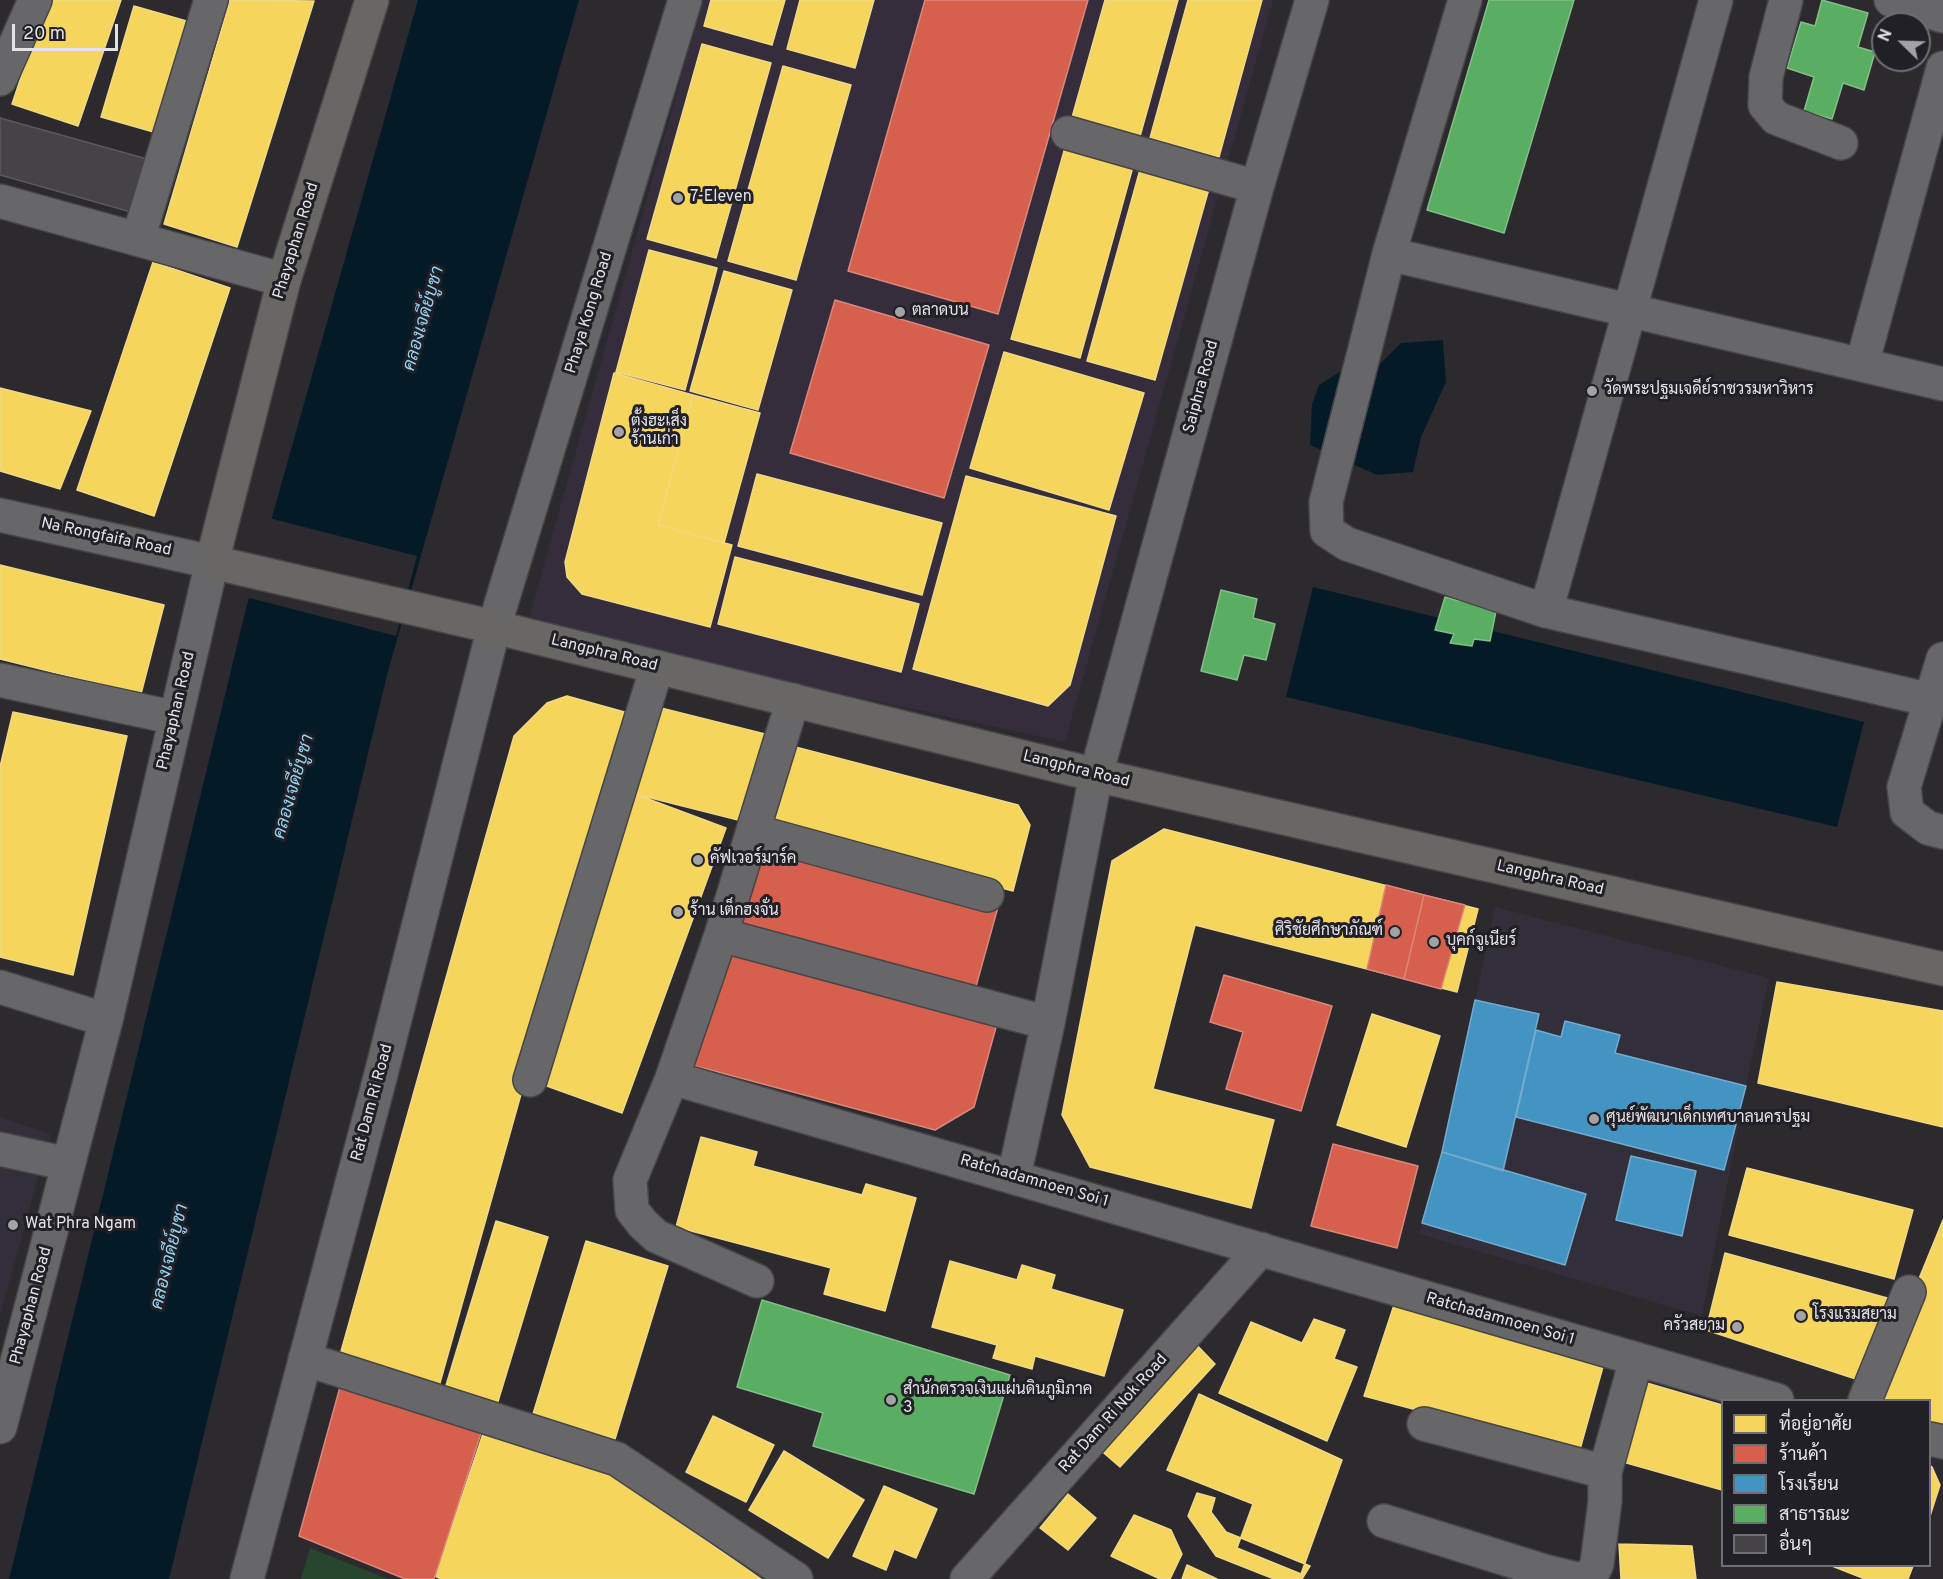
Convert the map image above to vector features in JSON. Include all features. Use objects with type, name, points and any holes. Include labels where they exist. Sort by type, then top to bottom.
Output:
[{"type":"main road","name":"Phayaphan Road","points":[[227,566],[284,280],[364,2]]},
{"type":"main road","name":"Langphra Road","points":[[227,566],[494,627],[1096,775],[1943,969]]},
{"type":"street","points":[[0,79],[34,0]]},
{"type":"street","points":[[138,239],[211,0]]},
{"type":"street","name":"Phaya Kong Road","points":[[494,627],[685,0]]},
{"type":"street","name":"Saiphra Road","points":[[1014,1176],[1048,1023],[1096,775],[1257,187],[1312,0]]},
{"type":"street","points":[[1464,0],[1389,254],[1326,502],[1327,531],[1347,544],[1546,611],[1931,700]]},
{"type":"street","points":[[1546,611],[1716,0]]},
{"type":"street","points":[[1786,0],[1766,77],[1765,105],[1776,118],[1841,143]]},
{"type":"street","points":[[1891,0],[1943,16]]},
{"type":"street","points":[[1862,364],[1943,68]]},
{"type":"street","points":[[1068,133],[1257,187]]},
{"type":"street","points":[[0,201],[284,280]]},
{"type":"street","points":[[1389,254],[1943,384]]},
{"type":"street","name":"Na Rongfaifa Road","points":[[0,515],[227,566]]},
{"type":"street","name":"Phayaphan Road","points":[[0,1427],[106,1020],[176,718],[227,566]]},
{"type":"street","name":"Rat Dam Ri Road","points":[[247,1579],[384,1062],[494,627]]},
{"type":"street","points":[[1943,659],[1904,787],[1907,812],[1928,828],[1943,832]]},
{"type":"street","points":[[530,1080],[657,667]]},
{"type":"street","points":[[0,680],[176,718]]},
{"type":"street","points":[[757,1281],[656,1236],[632,1210],[630,1180],[672,1078],[721,935],[793,700]]},
{"type":"street","points":[[753,831],[987,895]]},
{"type":"street","points":[[721,935],[1048,1023]]},
{"type":"street","points":[[0,987],[106,1020]]},
{"type":"street","name":"Ratchadamnoen Soi 1","points":[[672,1078],[1014,1176],[1770,1399]]},
{"type":"street","points":[[0,1149],[68,1164]]},
{"type":"street","name":"Rat Dam Ri Nok Road","points":[[967,1579],[1261,1249]]},
{"type":"street","points":[[1865,1399],[1909,1292]]},
{"type":"street","points":[[305,1359],[617,1459],[796,1579]]},
{"type":"street","points":[[1586,1579],[1591,1576],[1597,1564],[1605,1501],[1605,1472],[1636,1360]]},
{"type":"street","points":[[1424,1424],[1605,1472]]},
{"type":"street","points":[[1384,1521],[1544,1571],[1578,1579]]},
{"type":"shaded area","name":"ตลาดบน","points":[[703,0],[1273,0],[1065,742],[527,625]]},
{"type":"shaded area","name":"ศุนย์พัฒนาเด็กเทศบาลนครปฐม","points":[[1495,907],[1769,978],[1702,1316],[1419,1234],[1442,1152]]},
{"type":"shaded area","name":"Wat Phra Ngam","points":[[0,1117],[50,1134],[0,1316]]},
{"type":"green space","points":[[310,1548],[388,1579],[301,1579]]},
{"type":"water","name":"คลองเจดีย์บูชา","points":[[418,0],[579,0],[387,675],[169,1579],[9,1579],[246,609]]},
{"type":"water","points":[[1443,340],[1446,382],[1421,437],[1413,472],[1377,475],[1310,445],[1312,404],[1319,385],[1343,370],[1379,365],[1401,343]]},
{"type":"water","points":[[1313,587],[1864,722],[1837,827],[1286,697]]},
{"type":"pier","points":[[269,518],[417,556],[396,636],[246,597]]},
{"type":"building: ที่อยู่อาศัย","points":[[47,0],[121,0],[78,126],[12,104]]},
{"type":"building: ที่อยู่อาศัย","points":[[230,0],[314,1],[237,247],[164,224]]},
{"type":"building: ที่อยู่อาศัย","points":[[711,0],[785,0],[772,45],[704,26]]},
{"type":"building: ที่อยู่อาศัย","points":[[800,0],[874,0],[855,68],[787,49]]},
{"type":"building: ที่อยู่อาศัย","points":[[1105,0],[1178,0],[1139,140],[1071,121]]},
{"type":"building: ที่อยู่อาศัย","points":[[1188,0],[1262,0],[1219,157],[1150,138]]},
{"type":"building: ที่อยู่อาศัย","points":[[134,6],[190,22],[157,133],[101,117]]},
{"type":"building: ที่อยู่อาศัย","points":[[702,44],[771,63],[716,258],[647,239]]},
{"type":"building: ที่อยู่อาศัย","points":[[783,66],[851,85],[796,280],[728,261]]},
{"type":"building: ที่อยู่อาศัย","points":[[1066,144],[1134,163],[1080,358],[1011,339]]},
{"type":"building: ที่อยู่อาศัย","points":[[1141,166],[1210,185],[1155,380],[1087,361]]},
{"type":"building: ที่อยู่อาศัย","points":[[649,250],[717,268],[685,390],[616,372]]},
{"type":"building: ที่อยู่อาศัย","points":[[153,262],[230,288],[154,516],[77,490]]},
{"type":"building: ที่อยู่อาศัย","points":[[724,271],[792,290],[758,410],[690,391]]},
{"type":"building: ที่อยู่อาศัย","points":[[1004,352],[1144,393],[1109,510],[970,468]]},
{"type":"building: ที่อยู่อาศัย","points":[[614,373],[693,395],[658,525],[732,545],[710,627],[582,594],[567,577],[565,562]]},
{"type":"building: ที่อยู่อาศัย","points":[[0,388],[91,411],[60,489],[0,471]]},
{"type":"building: ที่อยู่อาศัย","points":[[693,395],[760,413],[724,543],[658,525]]},
{"type":"building: ที่อยู่อาศัย","points":[[757,474],[942,523],[922,595],[738,546]]},
{"type":"building: ที่อยู่อาศัย","points":[[966,476],[1116,516],[1070,685],[1048,706],[913,669]]},
{"type":"building: ที่อยู่อาศัย","points":[[735,557],[919,604],[901,672],[718,624]]},
{"type":"building: ที่อยู่อาศัย","points":[[0,565],[164,605],[141,694],[0,659]]},
{"type":"building: ที่อยู่อาศัย","points":[[567,696],[628,713],[438,1390],[338,1362],[514,736],[547,703]]},
{"type":"building: ที่อยู่อาศัย","points":[[657,707],[765,734],[742,821],[635,794]]},
{"type":"building: ที่อยู่อาศัย","points":[[13,712],[127,736],[73,975],[0,957],[0,767]]},
{"type":"building: ที่อยู่อาศัย","points":[[784,744],[1018,805],[1030,825],[1013,891],[762,825]]},
{"type":"building: ที่อยู่อาศัย","points":[[635,794],[726,828],[622,1113],[530,1080]]},
{"type":"building: ที่อยู่อาศัย","points":[[1164,829],[1478,909],[1457,992],[1195,925],[1153,1089],[1274,1120],[1251,1208],[1090,1167],[1062,1115],[1112,861]]},
{"type":"building: ที่อยู่อาศัย","points":[[1777,982],[1943,1011],[1943,1127],[1758,1083]]},
{"type":"building: ที่อยู่อาศัย","points":[[1372,1014],[1440,1036],[1406,1147],[1337,1125]]},
{"type":"building: ที่อยู่อาศัย","points":[[701,1137],[757,1152],[753,1166],[862,1195],[866,1184],[916,1198],[885,1311],[824,1294],[831,1268],[676,1227]]},
{"type":"building: ที่อยู่อาศัย","points":[[1747,1168],[1913,1210],[1894,1279],[1729,1235]]},
{"type":"building: ที่อยู่อาศัย","points":[[1943,1220],[1943,1427],[1931,1422],[1931,1399],[1878,1399],[1871,1396]]},
{"type":"building: ที่อยู่อาศัย","points":[[496,1221],[548,1237],[496,1408],[444,1392]]},
{"type":"building: ที่อยู่อาศัย","points":[[586,1241],[668,1266],[615,1439],[533,1414]]},
{"type":"building: ที่อยู่อาศัย","name":"โรงแรมสยาม","points":[[1725,1253],[1898,1301],[1868,1383],[1706,1330]]},
{"type":"building: ที่อยู่อาศัย","points":[[950,1261],[1017,1280],[1022,1265],[1055,1275],[1051,1289],[1123,1310],[1104,1376],[1035,1356],[1032,1369],[993,1358],[997,1345],[932,1327]]},
{"type":"building: ที่อยู่อาศัย","points":[[1394,1305],[1604,1363],[1579,1453],[1364,1396]]},
{"type":"building: ที่อยู่อาศัย","points":[[1314,1319],[1345,1330],[1334,1359],[1357,1367],[1327,1441],[1219,1393],[1251,1322],[1302,1343]]},
{"type":"building: ที่อยู่อาศัย","points":[[1192,1340],[1215,1364],[1120,1467],[1098,1448]]},
{"type":"building: ที่อยู่อาศัย","points":[[1640,1381],[1721,1405],[1721,1490],[1616,1460]]},
{"type":"building: ที่อยู่อาศัย","points":[[1199,1394],[1342,1460],[1301,1574],[1237,1548],[1253,1504],[1167,1470]]},
{"type":"building: ที่อยู่อาศัย","points":[[713,1416],[774,1445],[746,1502],[686,1472]]},
{"type":"building: ที่อยู่อาศัย","points":[[486,1425],[589,1459],[761,1579],[441,1579],[435,1576]]},
{"type":"building: ที่อยู่อาศัย","points":[[784,1451],[864,1500],[828,1558],[749,1510]]},
{"type":"building: ที่อยู่อาศัย","points":[[1931,1466],[1940,1485],[1931,1513]]},
{"type":"building: ที่อยู่อาศัย","points":[[884,1486],[937,1509],[916,1558],[894,1549],[886,1570],[853,1556]]},
{"type":"building: ที่อยู่อาศัย","points":[[1197,1493],[1215,1498],[1211,1512],[1226,1532],[1310,1566],[1302,1579],[1274,1579],[1216,1556],[1188,1516]]},
{"type":"building: ที่อยู่อาศัย","points":[[1068,1494],[1096,1518],[1068,1550],[1040,1528]]},
{"type":"building: ที่อยู่อาศัย","points":[[1134,1515],[1171,1530],[1182,1554],[1170,1579],[1160,1579],[1111,1556]]},
{"type":"building: ที่อยู่อาศัย","points":[[1619,1544],[1692,1546],[1696,1579],[1621,1579]]},
{"type":"building: ที่อยู่อาศัย","points":[[1187,1565],[1217,1579],[1182,1579]]},
{"type":"building: ที่อยู่อาศัย","points":[[1835,1567],[1913,1567],[1908,1579],[1865,1579]]},
{"type":"building: ร้านค้า","points":[[925,0],[1088,0],[998,314],[848,271]]},
{"type":"building: ร้านค้า","points":[[835,300],[989,345],[944,498],[790,453]]},
{"type":"building: ร้านค้า","points":[[760,839],[998,907],[975,990],[736,921]]},
{"type":"building: ร้านค้า","name":"ศิริชัยศึกษาภัณฑ์","points":[[1386,885],[1424,895],[1404,979],[1367,969]]},
{"type":"building: ร้านค้า","name":"บุคก์จูเนียร์","points":[[1424,895],[1465,905],[1441,989],[1404,979]]},
{"type":"building: ร้านค้า","points":[[720,945],[998,1020],[974,1107],[935,1130],[688,1064]]},
{"type":"building: ร้านค้า","points":[[1224,975],[1332,1006],[1301,1111],[1226,1089],[1243,1032],[1210,1022]]},
{"type":"building: ร้านค้า","points":[[1333,1144],[1418,1166],[1397,1248],[1311,1226]]},
{"type":"building: ร้านค้า","points":[[340,1387],[483,1427],[434,1579],[405,1579],[299,1536]]},
{"type":"building: โรงเรียน","points":[[1475,1000],[1539,1014],[1503,1171],[1442,1152]]},
{"type":"building: โรงเรียน","points":[[1565,1021],[1620,1035],[1615,1053],[1746,1086],[1724,1170],[1516,1117],[1536,1030],[1561,1037]]},
{"type":"building: โรงเรียน","points":[[1442,1152],[1586,1194],[1565,1265],[1422,1223]]},
{"type":"building: โรงเรียน","points":[[1631,1156],[1696,1171],[1682,1236],[1616,1220]]},
{"type":"building: สาธารณะ","points":[[1489,0],[1574,0],[1504,233],[1427,210]]},
{"type":"building: สาธารณะ","points":[[1822,0],[1868,13],[1858,47],[1871,51],[1871,66],[1864,90],[1843,83],[1832,119],[1804,111],[1814,77],[1787,68],[1801,22],[1815,26]]},
{"type":"building: สาธารณะ","points":[[1221,590],[1257,599],[1253,618],[1275,624],[1266,660],[1244,655],[1237,680],[1201,671]]},
{"type":"building: สาธารณะ","points":[[1462,591],[1482,598],[1479,607],[1496,611],[1490,641],[1474,639],[1472,646],[1450,643],[1454,634],[1435,630],[1445,597],[1459,601]]},
{"type":"building: สาธารณะ","name":"สำนักตรวจเงินแผ่นดินภูมิภาค 3","points":[[762,1300],[1010,1375],[974,1494],[813,1446],[823,1413],[737,1387]]},
{"type":"building: อื่นๆ","points":[[0,118],[147,159],[131,212],[0,175]]},
{"type":"place","name":"7-Eleven","points":[[678,198]]},
{"type":"place","name":"ตลาดบน","points":[[900,312]]},
{"type":"place","name":"วัดพระปฐมเจดีย์ราชวรมหาวิหาร","points":[[1592,391]]},
{"type":"place","name":"ตั้งฮะเส็ง ร้านเก่า","points":[[619,432]]},
{"type":"place","name":"คัฟเวอร์มาร์ค","points":[[698,860]]},
{"type":"place","name":"ร้าน เต็กฮงจั่น","points":[[678,912]]},
{"type":"place","name":"ศิริชัยศึกษาภัณฑ์","points":[[1395,932]]},
{"type":"place","name":"บุคก์จูเนียร์","points":[[1434,942]]},
{"type":"place","name":"ศุนย์พัฒนาเด็กเทศบาลนครปฐม","points":[[1594,1119]]},
{"type":"place","name":"Wat Phra Ngam","points":[[13,1225]]},
{"type":"place","name":"โรงแรมสยาม","points":[[1801,1316]]},
{"type":"place","name":"ครัวสยาม","points":[[1737,1327]]},
{"type":"place","name":"สำนักตรวจเงินแผ่นดินภูมิภาค 3","points":[[891,1400]]}]
